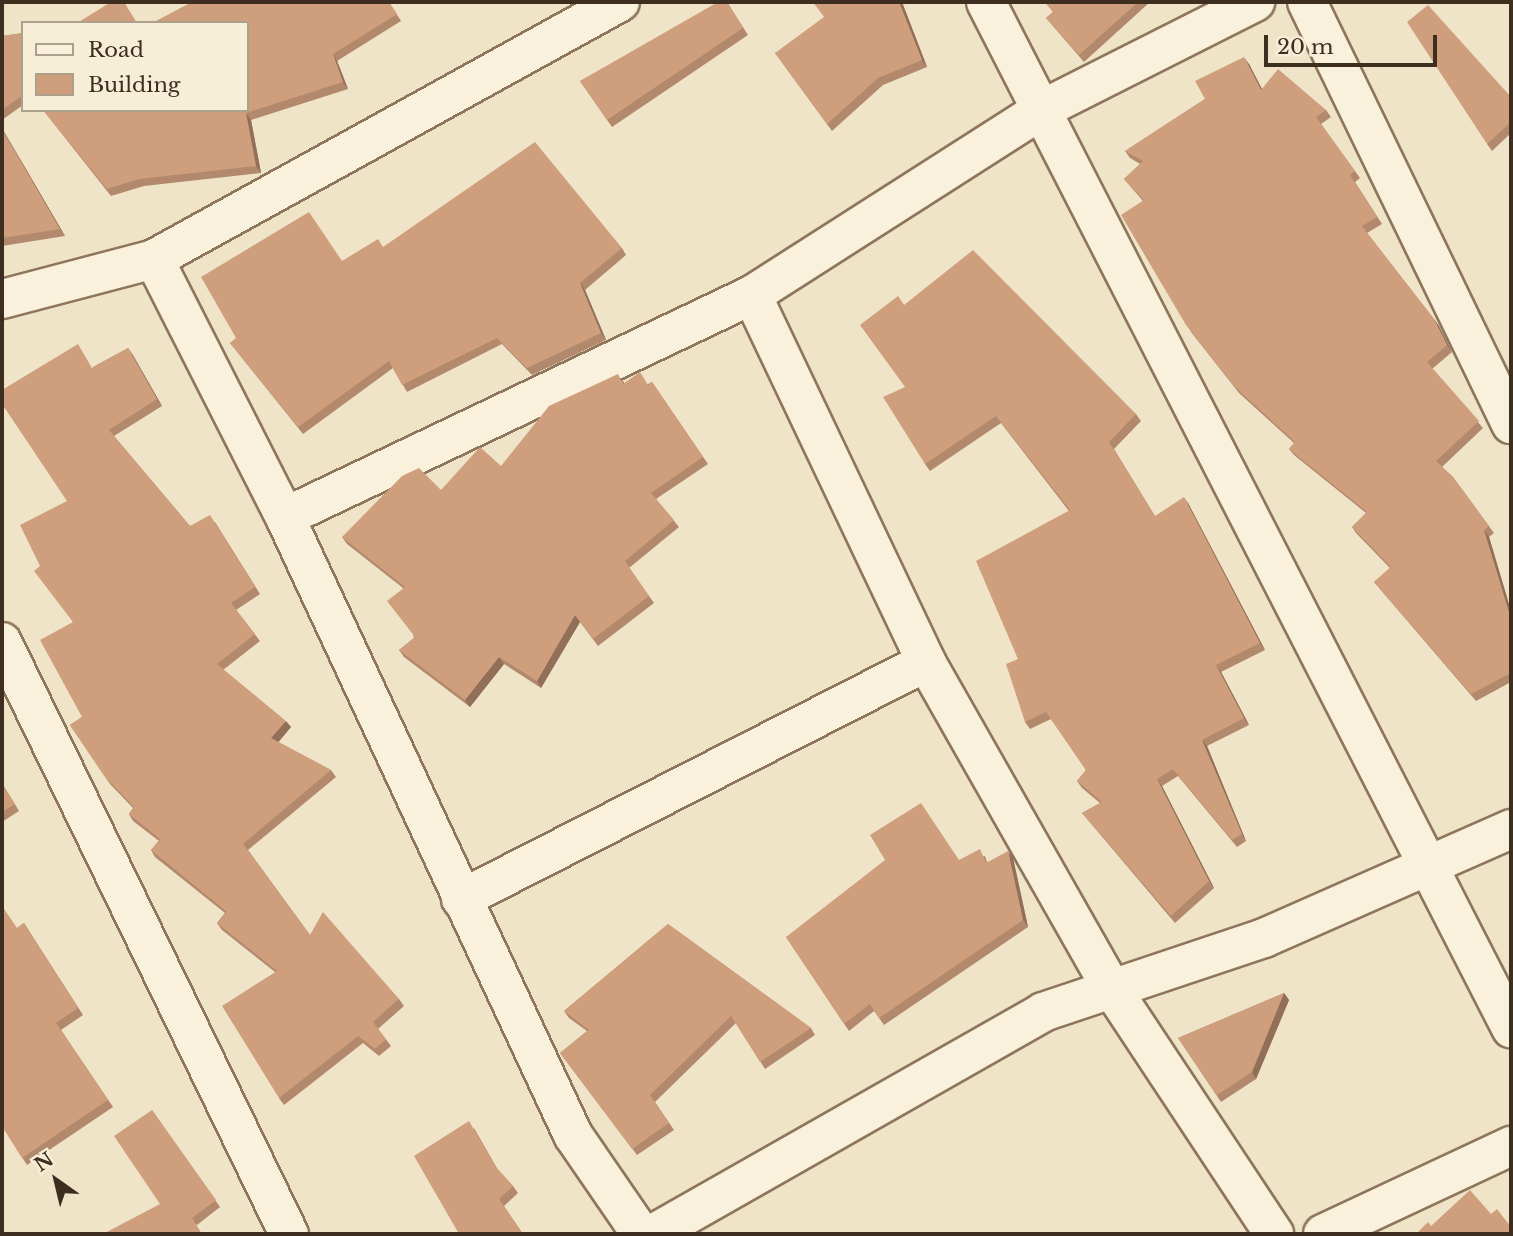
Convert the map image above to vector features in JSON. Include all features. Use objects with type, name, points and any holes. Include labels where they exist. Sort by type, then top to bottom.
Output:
[{"type":"street","points":[[2,299],[154,259],[620,2]]},
{"type":"street","points":[[986,2],[1511,1028]]},
{"type":"street","points":[[285,517],[752,295],[1041,110],[1255,2]]},
{"type":"street","points":[[1307,2],[1511,424]]},
{"type":"street","points":[[154,259],[285,517],[461,900],[573,1135],[641,1234]]},
{"type":"street","points":[[752,295],[926,662],[1112,989],[1274,1234]]},
{"type":"street","points":[[2,642],[289,1234]]},
{"type":"street","points":[[461,900],[926,662]]},
{"type":"street","points":[[653,1234],[1043,1012],[1264,939],[1511,829]]},
{"type":"street","points":[[1323,1234],[1511,1146]]},
{"type":"building","points":[[111,2],[124,2],[136,21],[80,21]]},
{"type":"building","points":[[192,2],[389,2],[397,14],[333,54],[343,82],[246,113],[256,166],[139,179],[107,189],[45,112],[248,112],[248,21],[156,21]]},
{"type":"building","points":[[718,2],[727,2],[743,28],[607,120],[580,81]]},
{"type":"building","points":[[813,2],[899,2],[922,60],[878,78],[827,124],[775,53],[824,17]]},
{"type":"building","points":[[1045,2],[1138,2],[1079,55],[1046,18],[1053,12]]},
{"type":"building","points":[[1428,5],[1511,97],[1511,122],[1487,144],[1407,22]]},
{"type":"building","points":[[21,33],[21,96],[2,110],[2,36]]},
{"type":"building","points":[[1244,57],[1261,90],[1278,69],[1326,110],[1316,117],[1355,171],[1350,175],[1377,217],[1362,226],[1434,319],[1447,345],[1427,362],[1479,421],[1436,461],[1453,477],[1489,526],[1484,530],[1511,619],[1511,673],[1471,694],[1374,582],[1391,567],[1352,527],[1367,512],[1289,449],[1295,442],[1234,386],[1186,325],[1121,215],[1144,200],[1124,179],[1143,161],[1125,151],[1205,99],[1195,81]]},
{"type":"building","points":[[2,130],[60,229],[2,238]]},
{"type":"building","points":[[535,142],[622,248],[580,283],[601,333],[527,368],[497,338],[402,385],[389,361],[298,427],[230,343],[236,338],[201,277],[309,212],[342,261],[378,239],[383,247]]},
{"type":"building","points":[[973,250],[1136,414],[1109,442],[1155,516],[1184,497],[1260,643],[1216,665],[1244,718],[1202,740],[1242,834],[1232,840],[1173,769],[1157,779],[1209,881],[1171,916],[1082,813],[1102,802],[1077,781],[1086,770],[1046,712],[1025,722],[1006,664],[1018,659],[976,561],[1070,510],[996,416],[925,464],[883,397],[905,387],[860,325],[898,296],[904,305]]},
{"type":"building","points":[[78,344],[92,368],[128,348],[157,399],[109,430],[190,526],[210,515],[255,587],[231,603],[255,634],[217,664],[286,721],[271,738],[331,770],[243,844],[310,935],[323,912],[399,999],[373,1022],[386,1039],[375,1049],[358,1036],[279,1098],[222,1006],[277,971],[217,923],[227,912],[151,850],[160,839],[129,814],[134,807],[105,777],[70,725],[82,717],[40,640],[73,622],[34,571],[40,566],[20,525],[67,501],[2,404],[2,390]]},
{"type":"building","points":[[640,372],[648,385],[652,382],[703,457],[651,493],[674,520],[625,561],[649,596],[593,639],[575,615],[537,681],[499,657],[465,700],[399,650],[415,637],[387,601],[405,587],[342,537],[402,476],[419,468],[441,490],[480,447],[501,466],[549,406],[618,374],[623,384]]},
{"type":"building","points":[[2,784],[15,804],[2,812]]},
{"type":"building","points":[[921,803],[959,860],[980,849],[986,863],[1008,851],[1023,920],[879,1018],[870,1004],[844,1024],[786,937],[885,860],[870,835]]},
{"type":"building","points":[[2,906],[17,928],[24,923],[78,1008],[56,1023],[108,1100],[22,1158],[2,1126]]},
{"type":"building","points":[[668,924],[811,1028],[760,1062],[731,1016],[650,1095],[669,1123],[632,1149],[560,1053],[589,1030],[564,1011]]},
{"type":"building","points":[[1284,993],[1252,1072],[1217,1095],[1178,1038]]},
{"type":"building","points":[[152,1110],[216,1200],[192,1218],[202,1234],[103,1234],[160,1204],[114,1136]]},
{"type":"building","points":[[469,1121],[496,1167],[513,1186],[499,1199],[521,1232],[519,1234],[459,1234],[414,1156]]},
{"type":"building","points":[[1470,1190],[1491,1214],[1497,1209],[1511,1227],[1511,1234],[1416,1234],[1428,1222],[1431,1226]]}]
